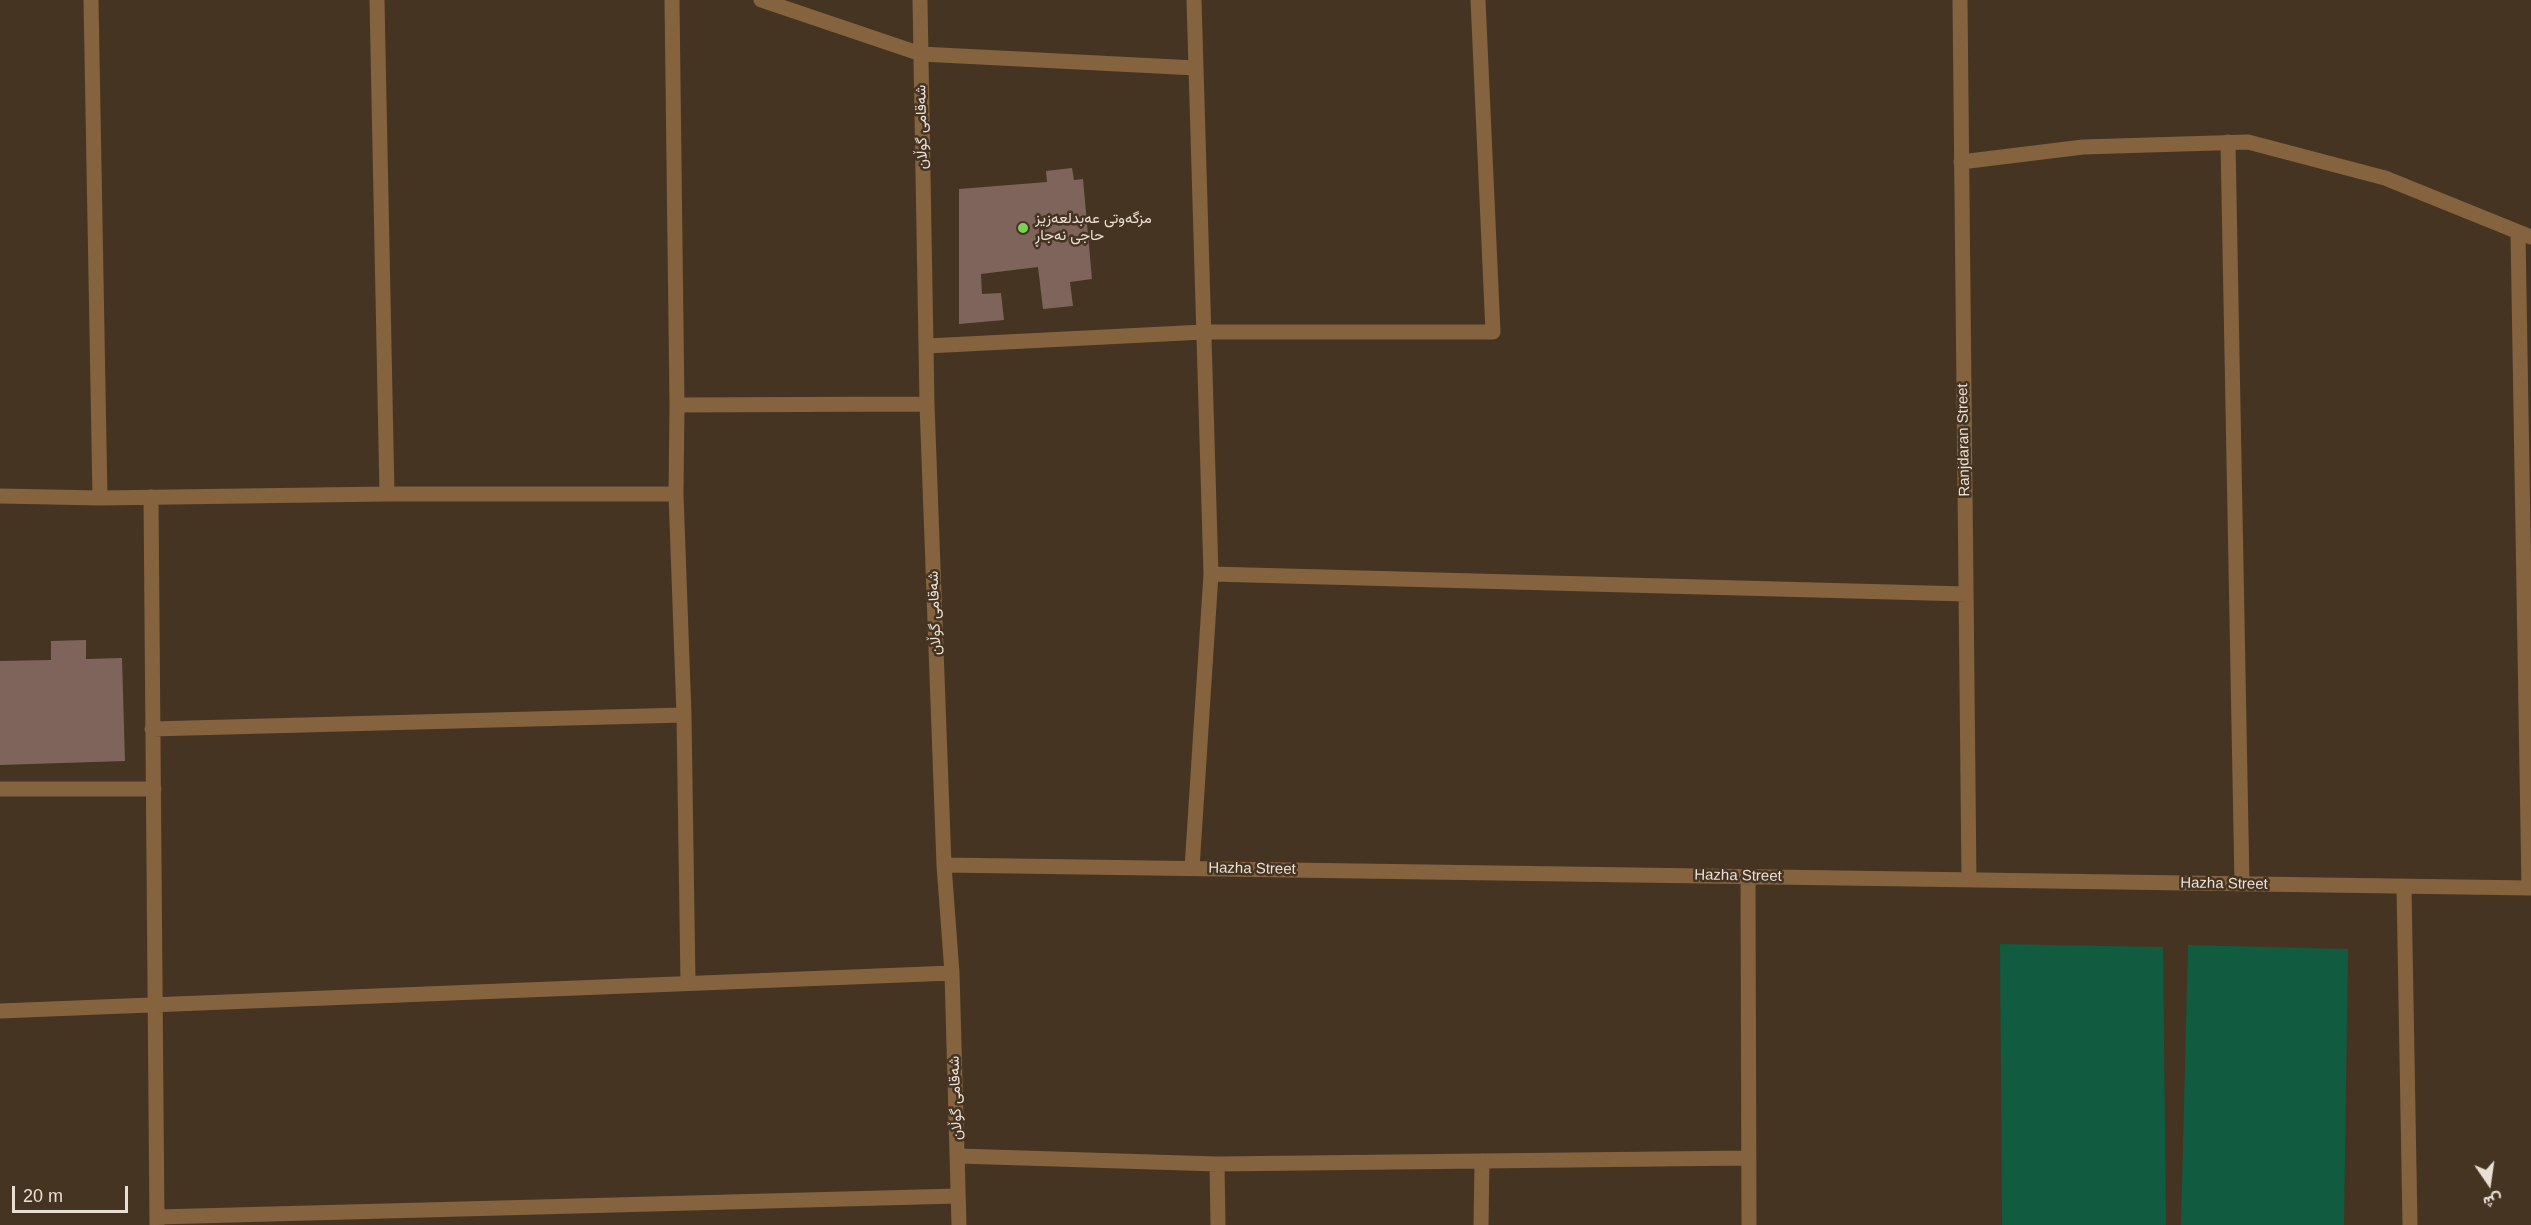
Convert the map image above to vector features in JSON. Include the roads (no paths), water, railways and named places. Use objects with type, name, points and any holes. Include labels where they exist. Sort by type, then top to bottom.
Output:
[{"type":"street","points":[[91,0],[100,498]]},
{"type":"street","points":[[377,0],[387,494]]},
{"type":"street","points":[[672,0],[676,494],[684,715],[688,983]]},
{"type":"street","points":[[761,0],[921,54],[1196,68]]},
{"type":"street","name":"شەقامی گوڵان","points":[[920,0],[927,404],[944,865],[952,973],[959,1225]]},
{"type":"street","points":[[1192,868],[1211,574],[1194,0]]},
{"type":"street","points":[[927,346],[1204,332],[1493,332],[1478,0]]},
{"type":"street","name":"Ranjdaran Street","points":[[1960,0],[1969,880]]},
{"type":"street","points":[[2228,142],[2242,884]]},
{"type":"street","points":[[1961,162],[2083,147],[2248,142],[2385,178],[2525,235],[2530,888]]},
{"type":"street","points":[[677,405],[927,404]]},
{"type":"street","points":[[0,496],[100,498],[387,494],[676,494]]},
{"type":"street","points":[[151,497],[157,1221],[958,1196]]},
{"type":"street","points":[[1211,574],[1966,594]]},
{"type":"street","points":[[152,729],[684,715]]},
{"type":"street","points":[[0,789],[154,789]]},
{"type":"street","name":"Hazha Street","points":[[944,865],[2530,888]]},
{"type":"street","points":[[1748,877],[1749,1225]]},
{"type":"street","points":[[2404,887],[2410,1225]]},
{"type":"street","points":[[0,1011],[952,973]]},
{"type":"street","points":[[958,1156],[1217,1164],[1748,1158]]},
{"type":"street","points":[[1481,1225],[1482,1161]]},
{"type":"street","points":[[1217,1164],[1218,1225]]},
{"type":"place","name":"مزگەوتی عەبدلعەزیز حاجی نەجاڕ","points":[[1023,228]]}]
